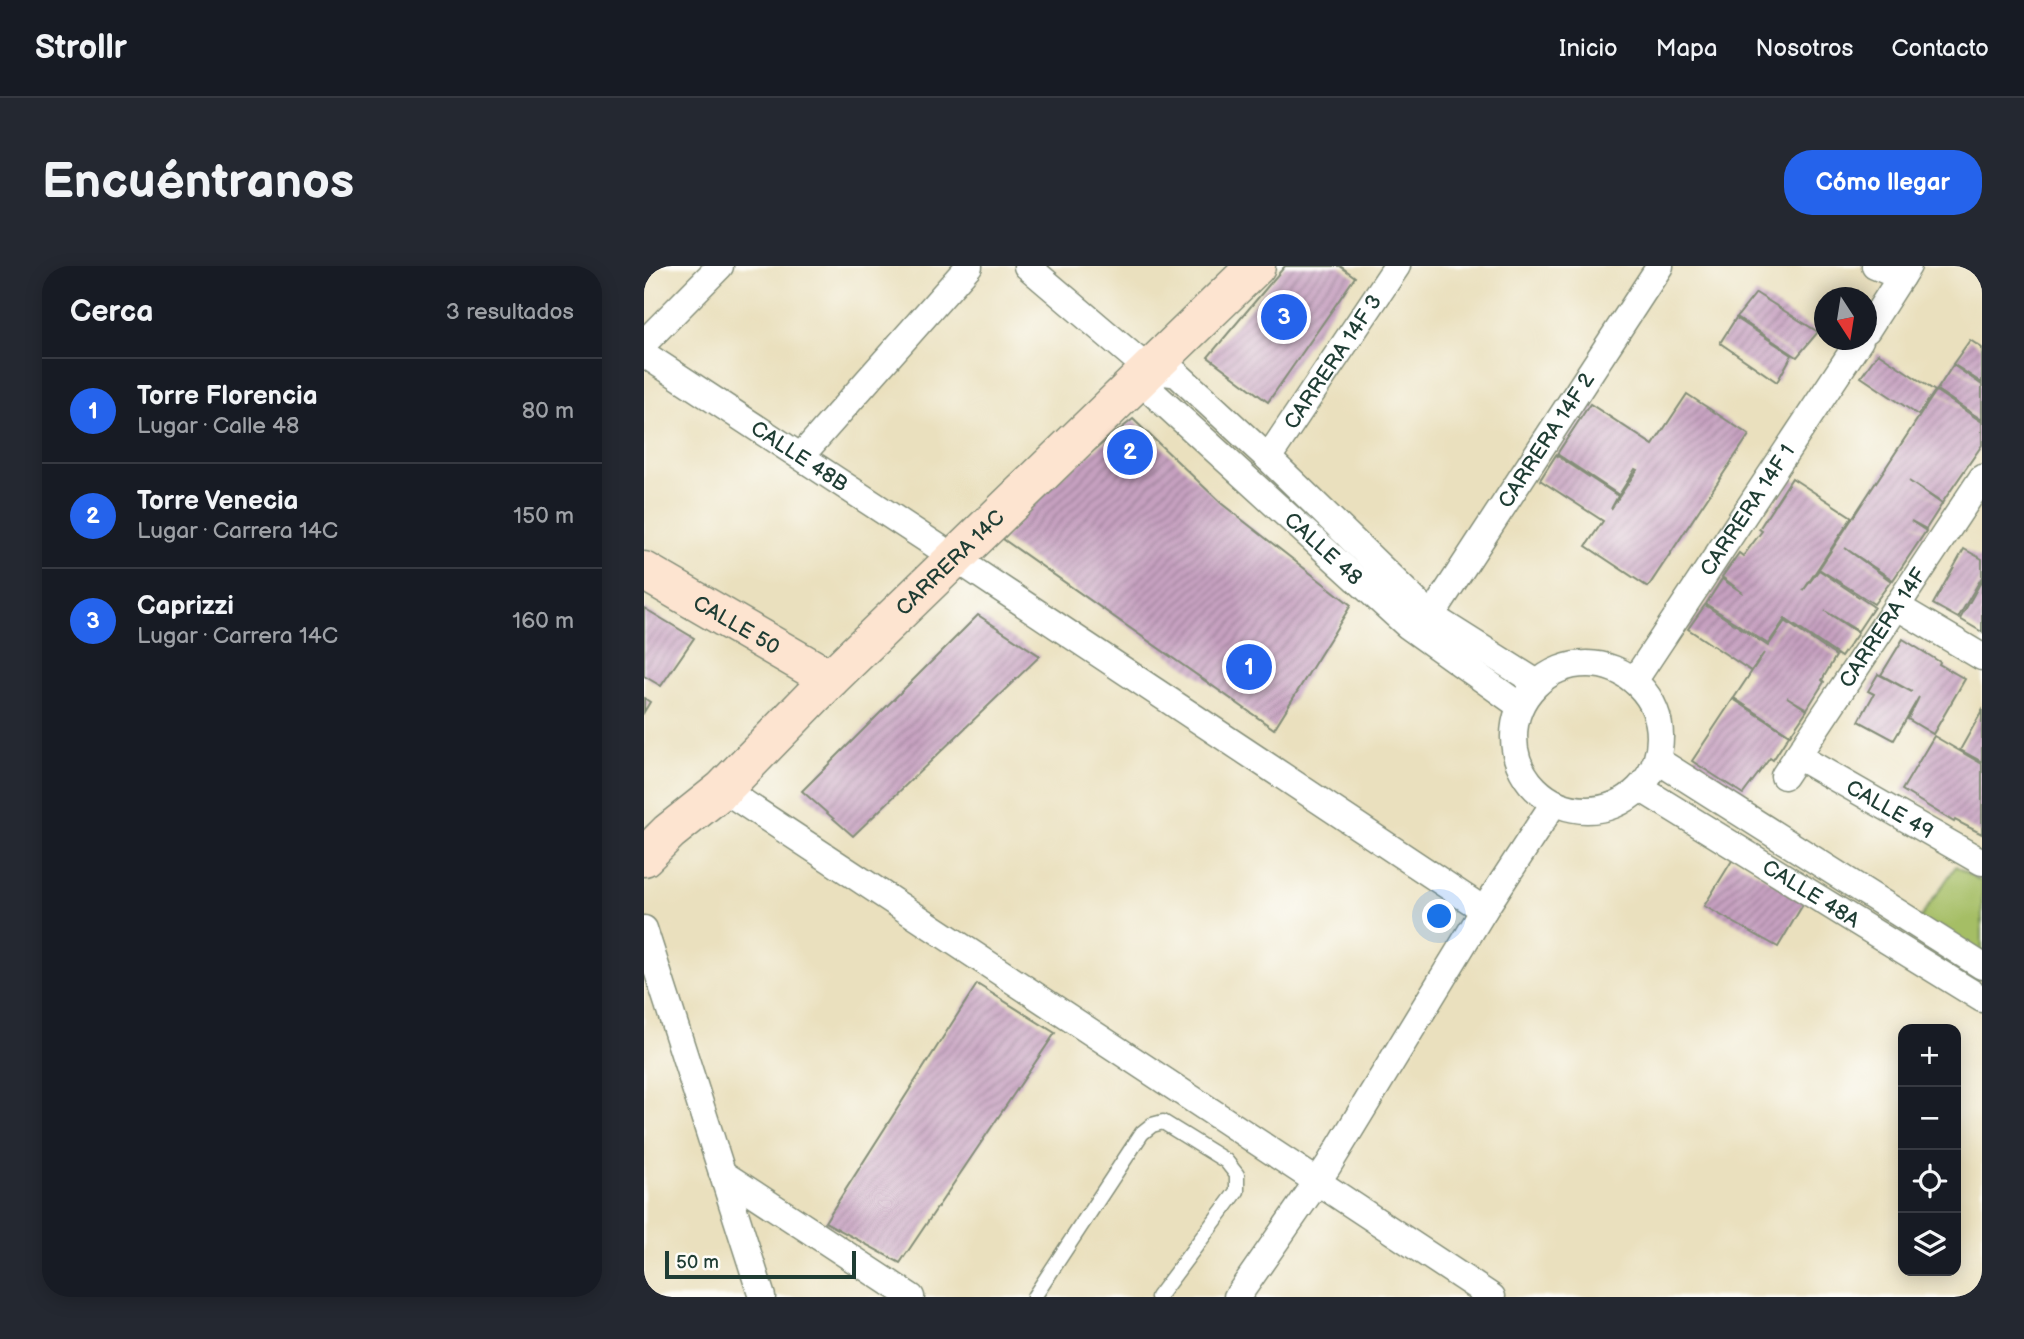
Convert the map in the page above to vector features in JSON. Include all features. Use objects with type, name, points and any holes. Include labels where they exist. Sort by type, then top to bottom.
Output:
[{"type":"street","points":[[644,343],[720,266]]},
{"type":"street","points":[[801,456],[968,266]]},
{"type":"street","name":"CALLE 48","points":[[1027,266],[1149,370],[1177,374],[1431,616],[1537,683]]},
{"type":"street","name":"CARRERA 14F 3","points":[[1268,458],[1397,266]]},
{"type":"street","name":"CARRERA 14F 2","points":[[1431,616],[1660,266]]},
{"type":"street","points":[[1875,266],[1905,272],[1877,315]]},
{"type":"street","name":"CARRERA 14C","points":[[644,857],[669,831],[723,789],[830,679],[1149,370],[1243,270]]},
{"type":"street","name":"CARRERA 14F 1","points":[[1633,681],[1853,350]]},
{"type":"street","name":"CALLE 48B","points":[[644,354],[1484,910]]},
{"type":"street","name":"CALLE 48","points":[[1149,370],[1153,393],[1408,626],[1520,706]]},
{"type":"street","name":"CARRERA 14F","points":[[1791,766],[1982,478]]},
{"type":"street","name":"CALLE 50","points":[[644,570],[830,679]]},
{"type":"street","points":[[1896,606],[1982,657]]},
{"type":"street","points":[[1595,664],[1616,670],[1633,681],[1648,696],[1657,717],[1660,738],[1657,760],[1640,788],[1622,802],[1600,810],[1577,810],[1554,803],[1536,790],[1521,772],[1514,751],[1514,728],[1520,706],[1537,683],[1554,671],[1574,665],[1595,664]]},
{"type":"street","name":"CALLE 48A","points":[[1657,760],[1982,965]]},
{"type":"street","name":"CALLE 49","points":[[1791,766],[1982,862]]},
{"type":"street","name":"CALLE 48A","points":[[1640,788],[1982,999]]},
{"type":"street","points":[[723,789],[1492,1297]]},
{"type":"street","points":[[1237,1297],[1318,1181],[1484,910],[1554,803]]},
{"type":"street","points":[[644,929],[762,1297]]},
{"type":"street","points":[[722,1173],[911,1297]]},
{"type":"lane","points":[[1034,1297],[1142,1133],[1152,1125],[1163,1122],[1226,1161],[1237,1175],[1237,1191],[1158,1297]]},
{"type":"green space","points":[[1956,866],[1982,882],[1982,956],[1919,920]]},
{"type":"building","points":[[1285,266],[1340,266],[1355,277],[1268,402],[1208,357]]},
{"type":"building","points":[[1756,293],[1814,329],[1814,337],[1797,357],[1737,317]]},
{"type":"building","points":[[1736,318],[1792,355],[1777,382],[1720,343]]},
{"type":"building","points":[[1970,340],[1982,348],[1982,383],[1953,364]]},
{"type":"building","points":[[1878,353],[1935,391],[1918,415],[1861,377]]},
{"type":"building","points":[[1953,365],[1982,385],[1982,420],[1937,390]]},
{"type":"building","points":[[1936,391],[1982,422],[1982,445],[1942,503],[1909,481],[1942,504],[1926,529],[1911,521],[1926,531],[1893,580],[1845,548],[1891,581],[1874,604],[1819,569]]},
{"type":"building","points":[[1687,394],[1749,435],[1648,587],[1586,546],[1603,521],[1540,480],[1556,455],[1618,496],[1611,509],[1637,470],[1635,469],[1619,495],[1557,454],[1590,404],[1653,445]]},
{"type":"building","points":[[1133,419],[1222,504],[1351,605],[1274,729],[1003,539],[1052,484]]},
{"type":"building","points":[[1792,478],[1852,517],[1803,591],[1819,570],[1874,607],[1858,631],[1825,611],[1858,633],[1841,657],[1785,619],[1768,644],[1706,604],[1722,579],[1743,593],[1722,577],[1739,553],[1743,556],[1762,531],[1759,529]]},
{"type":"building","points":[[1964,549],[1982,559],[1982,577],[1958,618],[1933,604]]},
{"type":"building","points":[[1982,580],[1982,632],[1960,619]]},
{"type":"building","points":[[1705,605],[1768,646],[1785,621],[1836,656],[1807,709],[1787,697],[1807,710],[1790,735],[1734,698],[1764,653],[1751,671],[1688,629]]},
{"type":"building","points":[[644,608],[694,638],[661,686],[644,676]]},
{"type":"building","points":[[978,615],[1040,656],[853,836],[802,791]]},
{"type":"building","points":[[1903,639],[1965,679],[1933,734],[1908,719],[1919,697],[1894,740],[1859,721],[1874,694],[1868,691],[1878,674],[1912,692],[1881,675]]},
{"type":"building","points":[[644,698],[650,702],[644,712]]},
{"type":"building","points":[[1733,699],[1789,735],[1773,760],[1770,758],[1743,794],[1692,761]]},
{"type":"building","points":[[1982,711],[1982,762],[1960,750]]},
{"type":"building","points":[[1934,736],[1982,764],[1982,834],[1955,820],[1954,822],[1902,790]]},
{"type":"building","points":[[1733,859],[1805,901],[1778,947],[1704,906]]},
{"type":"building","points":[[977,984],[1055,1033],[900,1263],[825,1222]]},
{"type":"place","name":"Caprizzi","points":[[1284,317]]},
{"type":"place","name":"Torre Venecia","points":[[1130,452]]},
{"type":"place","name":"Torre Florencia","points":[[1249,667]]}]
